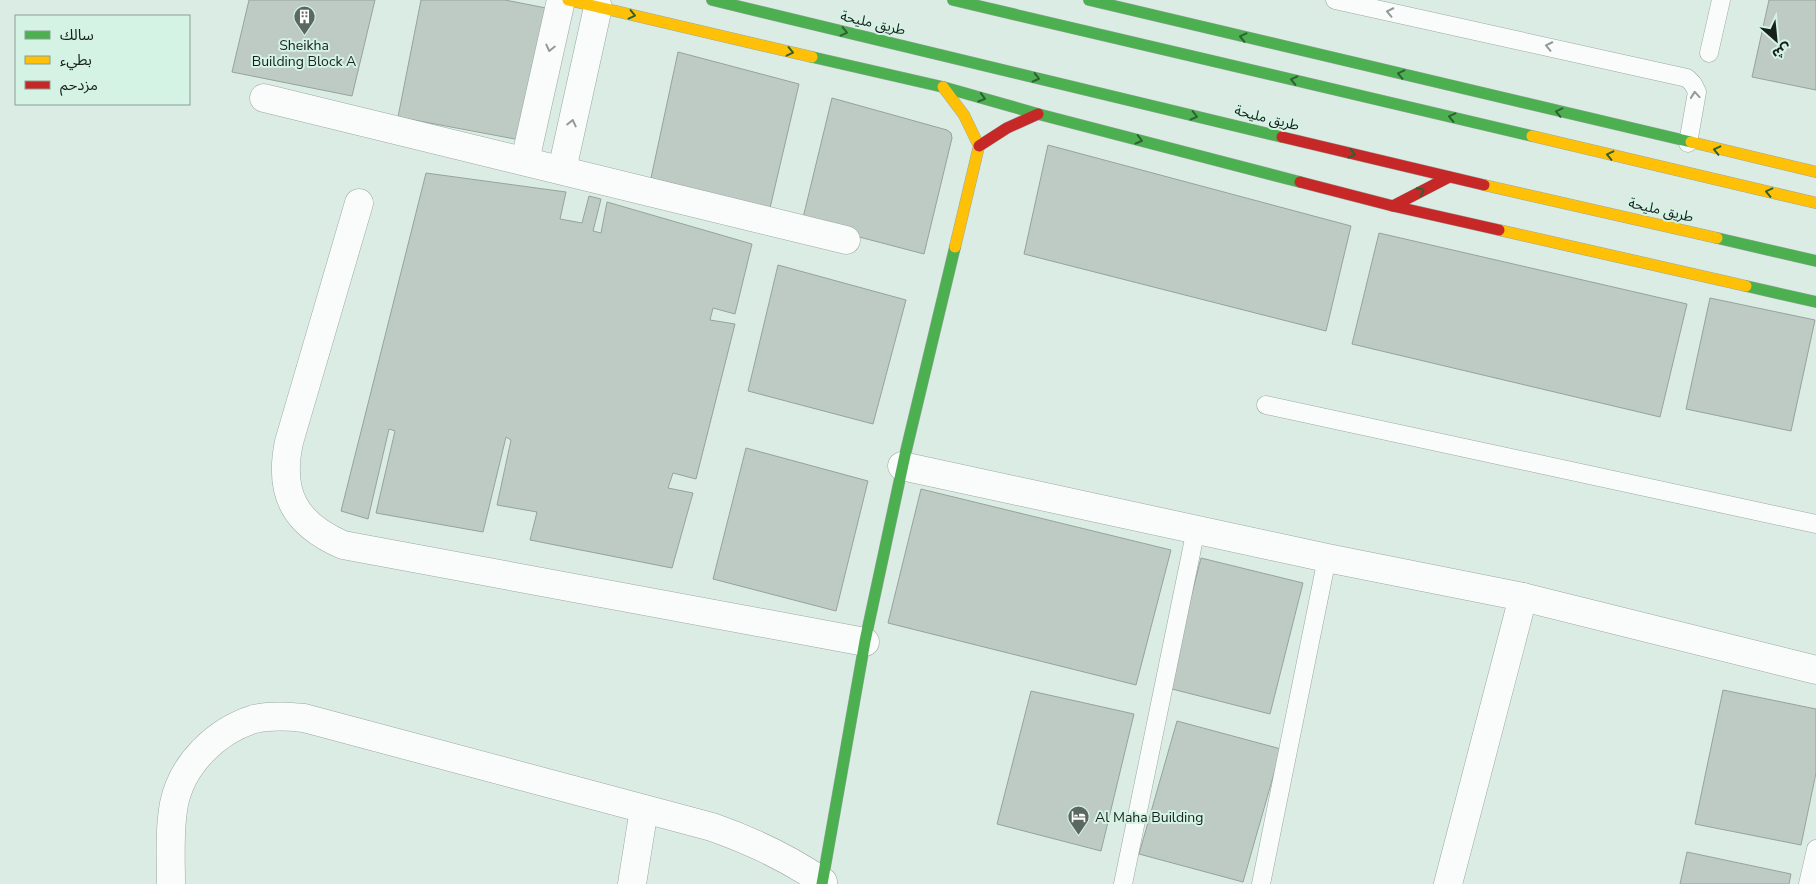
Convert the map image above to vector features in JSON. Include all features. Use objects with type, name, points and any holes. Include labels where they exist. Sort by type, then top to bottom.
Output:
[{"type":"street","points":[[525,161],[561,0]]},
{"type":"street","points":[[568,0],[943,87],[1038,114],[1393,206],[1816,302]]},
{"type":"street","name":"طريق مليحة","points":[[712,0],[1449,177],[1815,261]]},
{"type":"street","points":[[953,0],[1816,203]]},
{"type":"street","points":[[1089,0],[1816,172]]},
{"type":"street","points":[[562,170],[598,7]]},
{"type":"street","points":[[171,884],[171,827],[174,803],[182,780],[195,759],[212,742],[232,728],[255,719],[280,716],[304,718],[712,827],[742,837],[791,861],[826,883],[847,738],[865,642],[902,466],[979,146],[964,115],[943,87]]},
{"type":"street","points":[[264,98],[846,240]]},
{"type":"street","points":[[979,146],[1007,128],[1038,114]]},
{"type":"street","points":[[1393,206],[1449,177]]},
{"type":"street","points":[[359,203],[289,442],[285,464],[287,485],[294,505],[307,523],[323,536],[343,545],[865,642]]},
{"type":"street","points":[[902,466],[1327,558],[1523,597],[1816,670]]},
{"type":"street","points":[[1448,884],[1523,597]]},
{"type":"street","points":[[632,884],[644,808]]},
{"type":"lane","points":[[1335,0],[1687,78],[1697,92],[1688,143]]},
{"type":"lane","points":[[1709,53],[1721,0]]},
{"type":"lane","points":[[1266,405],[1816,524]]},
{"type":"lane","points":[[1123,884],[1196,529]]},
{"type":"lane","points":[[1261,884],[1327,558]]},
{"type":"lane","points":[[1808,884],[1816,849]]},
{"type":"building","name":"Sheikha Building Block A","points":[[249,0],[375,0],[352,96],[232,72]]},
{"type":"building","points":[[421,0],[505,0],[546,8],[520,140],[398,117]]},
{"type":"building","points":[[1769,0],[1816,0],[1816,90],[1752,77]]},
{"type":"building","points":[[678,52],[799,84],[770,208],[651,178]]},
{"type":"building","points":[[832,98],[947,130],[951,133],[952,138],[924,254],[802,222]]},
{"type":"building","points":[[1048,145],[1351,226],[1326,331],[1024,254]]},
{"type":"building","points":[[426,173],[566,192],[560,219],[582,223],[589,196],[601,199],[593,231],[601,233],[607,202],[752,244],[735,314],[713,308],[710,320],[735,324],[696,479],[673,473],[668,488],[693,493],[672,568],[530,540],[537,512],[497,505],[511,440],[506,437],[483,532],[376,513],[395,431],[389,429],[368,519],[341,511]]},
{"type":"building","points":[[1379,233],[1687,304],[1660,417],[1352,344]]},
{"type":"building","points":[[778,265],[906,300],[873,424],[748,391]]},
{"type":"building","points":[[1710,298],[1815,320],[1791,431],[1686,409]]},
{"type":"building","points":[[746,448],[868,481],[836,611],[713,579]]},
{"type":"building","points":[[921,489],[1171,550],[1136,685],[888,623]]},
{"type":"building","points":[[1201,558],[1303,583],[1270,714],[1168,688]]},
{"type":"building","points":[[1723,690],[1816,709],[1816,773],[1801,845],[1695,824]]},
{"type":"building","points":[[1031,691],[1134,714],[1101,851],[997,824]]},
{"type":"building","points":[[1177,721],[1281,749],[1243,882],[1139,854]]},
{"type":"building","points":[[1687,852],[1791,874],[1789,884],[1680,884]]},
{"type":"traffic: fast","points":[[712,0],[1282,137]]},
{"type":"traffic: fast","points":[[953,0],[1532,136]]},
{"type":"traffic: fast","points":[[1089,0],[1691,142]]},
{"type":"traffic: fast","points":[[812,57],[943,87],[1038,114],[1300,182]]},
{"type":"traffic: fast","points":[[1717,238],[1816,261]]},
{"type":"traffic: fast","points":[[822,884],[865,641],[905,455],[955,247]]},
{"type":"traffic: fast","points":[[1746,286],[1816,302]]},
{"type":"traffic: slow","points":[[568,0],[812,57]]},
{"type":"traffic: slow","points":[[943,87],[964,115],[979,146],[955,247]]},
{"type":"traffic: slow","points":[[1532,136],[1816,203]]},
{"type":"traffic: slow","points":[[1691,142],[1816,172]]},
{"type":"traffic: slow","points":[[1484,185],[1717,238]]},
{"type":"traffic: slow","points":[[1499,230],[1746,286]]},
{"type":"traffic: jam","points":[[979,146],[1007,128],[1038,114]]},
{"type":"traffic: jam","points":[[1282,137],[1484,185]]},
{"type":"traffic: jam","points":[[1393,206],[1449,177]]},
{"type":"traffic: jam","points":[[1300,182],[1393,206],[1499,230]]},
{"type":"place","name":"Sheikha Building Block A","points":[[304,36]]},
{"type":"place","name":"Al Maha Building","points":[[1079,836]]}]
